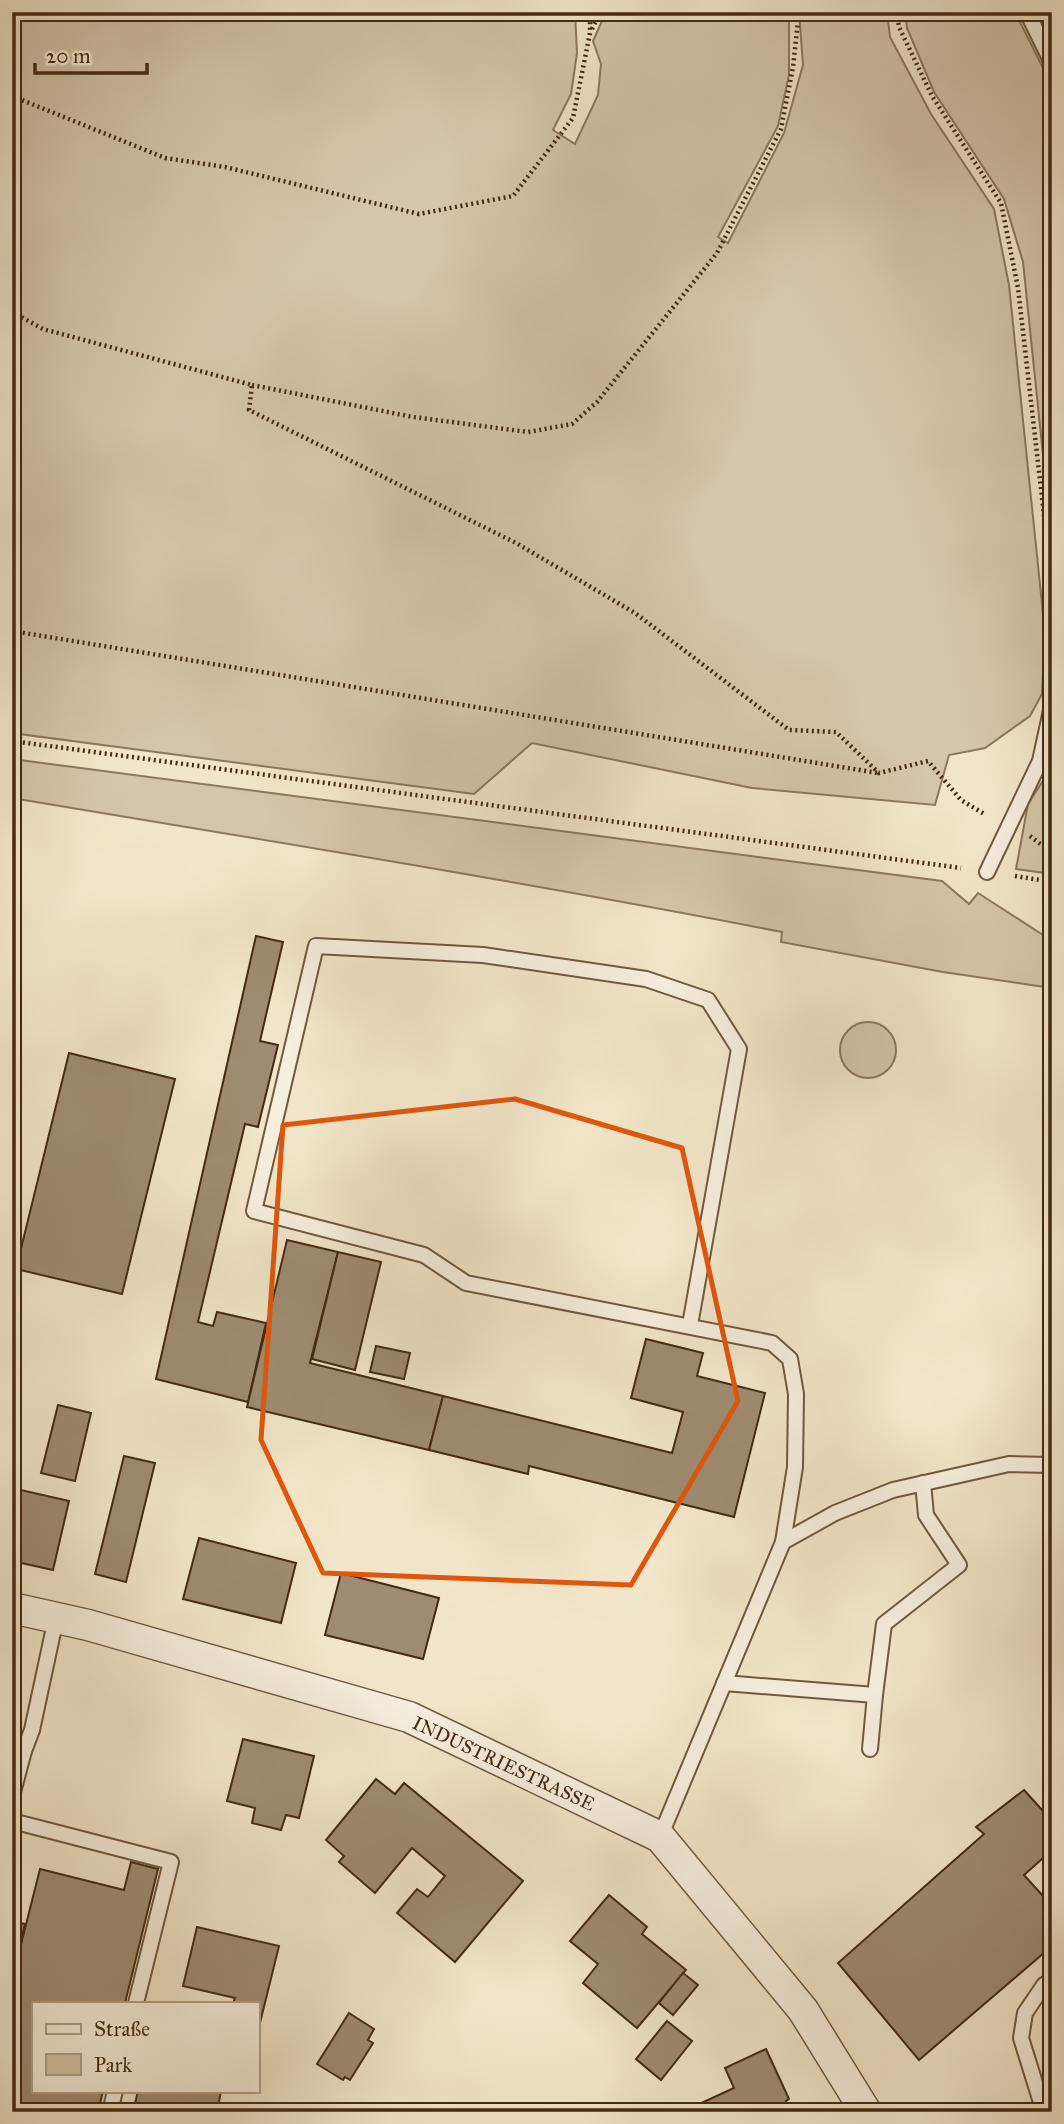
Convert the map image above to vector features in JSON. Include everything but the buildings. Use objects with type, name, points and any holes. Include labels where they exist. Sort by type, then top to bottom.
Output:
[{"type":"street","name":"INDUSTRIESTRASSE","points":[[12,1608],[88,1625],[409,1717],[660,1837],[803,2010],[866,2112]]},
{"type":"lane","points":[[1027,12],[1052,64]]},
{"type":"lane","points":[[987,872],[1040,761],[1052,706]]},
{"type":"lane","points":[[660,1837],[783,1542],[795,1467],[796,1394],[790,1359],[772,1343],[466,1283],[424,1255],[254,1211],[316,946],[483,956],[646,979],[708,1000],[739,1049],[690,1325]]},
{"type":"lane","points":[[783,1542],[835,1513],[893,1490],[1009,1464],[1052,1465]]},
{"type":"lane","points":[[870,1749],[884,1624],[959,1565],[926,1515],[923,1483]]},
{"type":"lane","points":[[12,1796],[18,1756],[32,1730],[56,1618]]},
{"type":"lane","points":[[724,1683],[875,1695]]},
{"type":"lane","points":[[12,1821],[171,1862],[136,2002]]},
{"type":"lane","points":[[1044,2112],[1021,2038],[1025,2012],[1044,1985],[1052,1980]]},
{"type":"lane","points":[[110,2112],[115,2092]]},
{"type":"path","points":[[12,96],[165,158],[225,167],[419,214],[513,196],[573,118],[590,33],[590,12]]},
{"type":"path","points":[[590,33],[600,12]]},
{"type":"path","points":[[12,312],[43,329],[252,385],[414,417],[528,432],[572,424],[597,402],[717,253],[781,128],[793,67],[799,12]]},
{"type":"path","points":[[897,12],[899,27],[932,96],[1001,203],[1018,288],[1052,585]]},
{"type":"path","points":[[252,385],[249,410],[528,550],[635,613],[789,730],[836,732],[879,773]]},
{"type":"path","points":[[12,631],[879,773],[928,761],[961,800],[989,817],[1011,821]]},
{"type":"path","points":[[12,741],[1052,882]]},
{"type":"highlighted area","points":[[515,1099],[682,1148],[738,1401],[631,1585],[323,1573],[261,1440],[283,1125]]},
{"type":"green space","points":[[12,12],[575,12],[577,53],[571,94],[553,130],[575,144],[598,95],[601,64],[593,41],[606,12],[789,12],[789,75],[778,126],[718,237],[728,243],[784,133],[803,65],[799,12],[887,12],[890,37],[931,114],[994,209],[1009,285],[1045,633],[1042,694],[1030,716],[985,748],[949,755],[935,805],[752,788],[532,743],[474,794],[12,733]]},
{"type":"green space","points":[[905,12],[1015,12],[1052,86],[1052,542],[1023,262],[1004,199],[934,92],[907,28]]},
{"type":"green space","points":[[12,759],[942,881],[969,904],[978,893],[1043,935],[1052,922],[1052,988],[943,972],[781,942],[782,932],[590,896],[12,798]]},
{"type":"green space","points":[[1052,767],[1052,874],[1016,869],[1028,804]]},
{"type":"green space","points":[[868,1022],[879,1024],[888,1030],[894,1039],[894,1061],[888,1070],[879,1076],[868,1078],[857,1076],[848,1070],[842,1061],[840,1050],[842,1039],[848,1030],[857,1024]]}]
